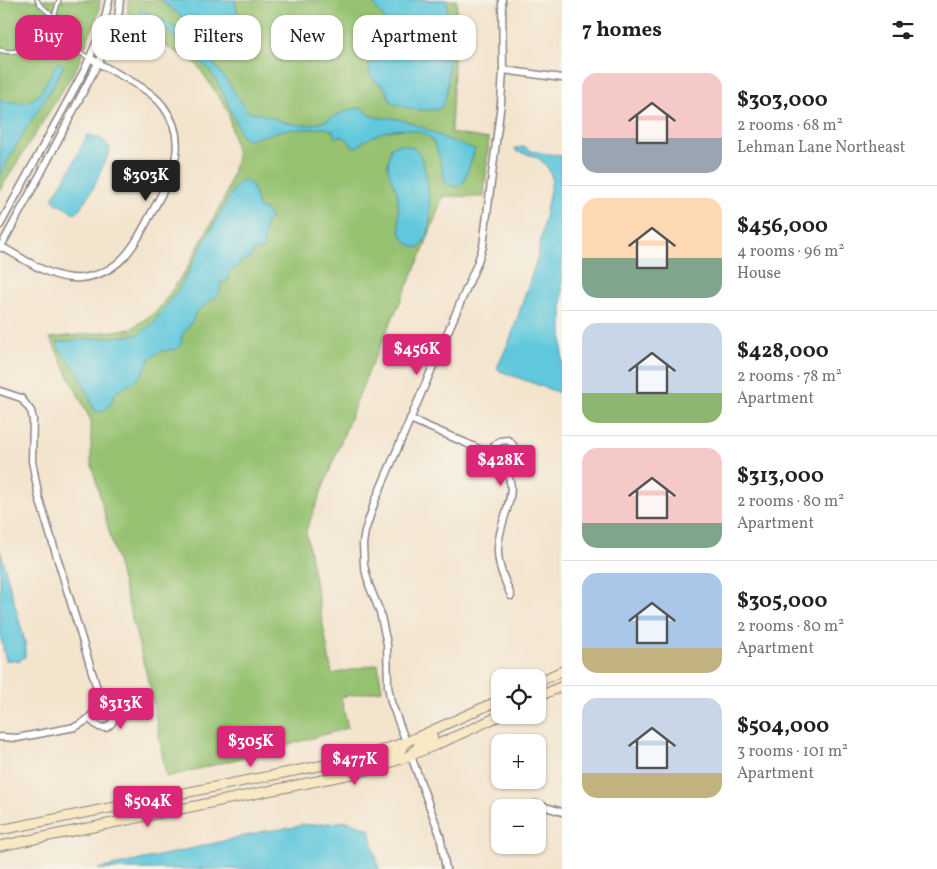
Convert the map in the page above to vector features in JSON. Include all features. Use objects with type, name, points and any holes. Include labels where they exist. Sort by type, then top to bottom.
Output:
[{"type":"main road","points":[[546,678],[562,671]]},
{"type":"main road","points":[[546,694],[562,686]]},
{"type":"main road","points":[[0,830],[359,758],[406,742],[491,704]]},
{"type":"main road","points":[[411,756],[425,740],[455,726],[459,718]]},
{"type":"main road","points":[[0,846],[361,772],[411,756],[491,720]]},
{"type":"main road","points":[[361,772],[368,765],[388,758],[404,747],[406,742]]},
{"type":"street","points":[[0,225],[90,58],[104,27],[109,0]]},
{"type":"street","points":[[90,58],[98,63],[155,97],[163,106],[173,125],[177,147],[175,165],[171,176],[136,244],[122,260],[112,267],[92,276],[80,278],[55,275],[0,247],[98,63],[111,38],[118,18],[120,0]]},
{"type":"street","points":[[406,742],[391,702],[388,686],[388,644],[380,612],[369,585],[364,565],[363,544],[365,531],[375,501],[483,246],[501,103],[503,70],[502,0]]},
{"type":"street","points":[[503,70],[562,78]]},
{"type":"street","points":[[0,391],[21,398],[31,410],[33,419],[32,461],[37,491],[97,686],[99,703],[89,719],[75,727],[17,738],[0,737]]},
{"type":"street","points":[[410,419],[489,453],[504,468],[512,487],[511,498],[500,534],[498,561],[511,596]]},
{"type":"street","points":[[489,453],[500,441],[508,440],[516,451],[515,456],[504,468]]},
{"type":"street","points":[[89,719],[98,727],[106,728],[112,724],[113,712],[108,707],[99,703]]},
{"type":"street","points":[[411,756],[440,835],[446,869]]},
{"type":"street","points":[[546,807],[562,812]]},
{"type":"lane","points":[[37,0],[52,15]]},
{"type":"lane","points":[[55,15],[59,0]]},
{"type":"lane","points":[[0,50],[5,52],[15,51]]},
{"type":"lane","points":[[82,54],[90,58]]},
{"type":"green space","points":[[0,0],[100,0],[98,15],[92,15],[92,30],[82,54],[82,15],[15,15],[15,60],[80,60],[0,190]]},
{"type":"green space","points":[[128,0],[457,0],[456,15],[353,15],[353,60],[454,60],[451,133],[489,139],[484,197],[443,196],[423,251],[367,375],[306,531],[332,674],[378,664],[382,690],[341,697],[348,728],[166,777],[152,695],[91,462],[91,421],[50,338],[131,329],[157,311],[186,270],[226,195],[237,157],[228,111],[196,63],[191,60],[261,60],[261,15],[175,15],[175,51],[165,46],[165,15],[128,15]]},
{"type":"water","points":[[160,0],[235,0],[239,15],[180,15]]},
{"type":"water","points":[[371,0],[447,0],[448,15],[382,15]]},
{"type":"water","points":[[140,10],[151,15],[139,15]]},
{"type":"water","points":[[165,22],[175,28],[175,37],[165,30]]},
{"type":"water","points":[[199,60],[210,60],[248,112],[265,115],[288,123],[305,125],[327,120],[349,110],[362,108],[375,117],[405,121],[455,143],[475,149],[464,182],[457,187],[448,185],[432,140],[421,132],[412,130],[392,130],[382,133],[364,141],[357,147],[352,146],[344,137],[335,137],[333,131],[326,128],[283,130],[249,140],[242,137],[222,90],[209,69]]},
{"type":"water","points":[[372,60],[449,60],[449,75],[444,103],[439,109],[428,110],[412,109],[391,102],[385,88],[372,78],[369,68]]},
{"type":"water","points":[[58,62],[64,65],[0,176],[0,99],[23,103],[31,100],[42,89]]},
{"type":"water","points":[[87,135],[104,141],[110,150],[94,187],[76,214],[56,203],[52,198],[70,170]]},
{"type":"water","points":[[401,144],[418,152],[426,177],[430,221],[427,236],[419,248],[408,244],[401,234],[397,192],[388,169],[391,147]]},
{"type":"water","points":[[525,147],[531,151],[562,156],[562,394],[500,371],[497,368],[511,337],[537,259],[552,179],[544,163],[535,157],[517,152],[515,148]]},
{"type":"water","points":[[243,180],[252,185],[259,209],[265,209],[271,218],[266,221],[263,250],[255,250],[249,259],[241,261],[238,267],[229,271],[228,281],[221,283],[219,294],[195,313],[192,322],[182,335],[181,344],[177,349],[162,351],[151,357],[143,373],[135,381],[115,393],[111,404],[102,412],[95,411],[78,372],[60,350],[57,342],[137,335],[153,324],[182,284],[234,189]]},
{"type":"water","points":[[0,550],[25,642],[25,657],[19,661],[6,660],[0,635]]},
{"type":"water","points":[[348,821],[369,829],[379,869],[98,869],[266,831],[296,827],[302,824],[311,825]]}]
